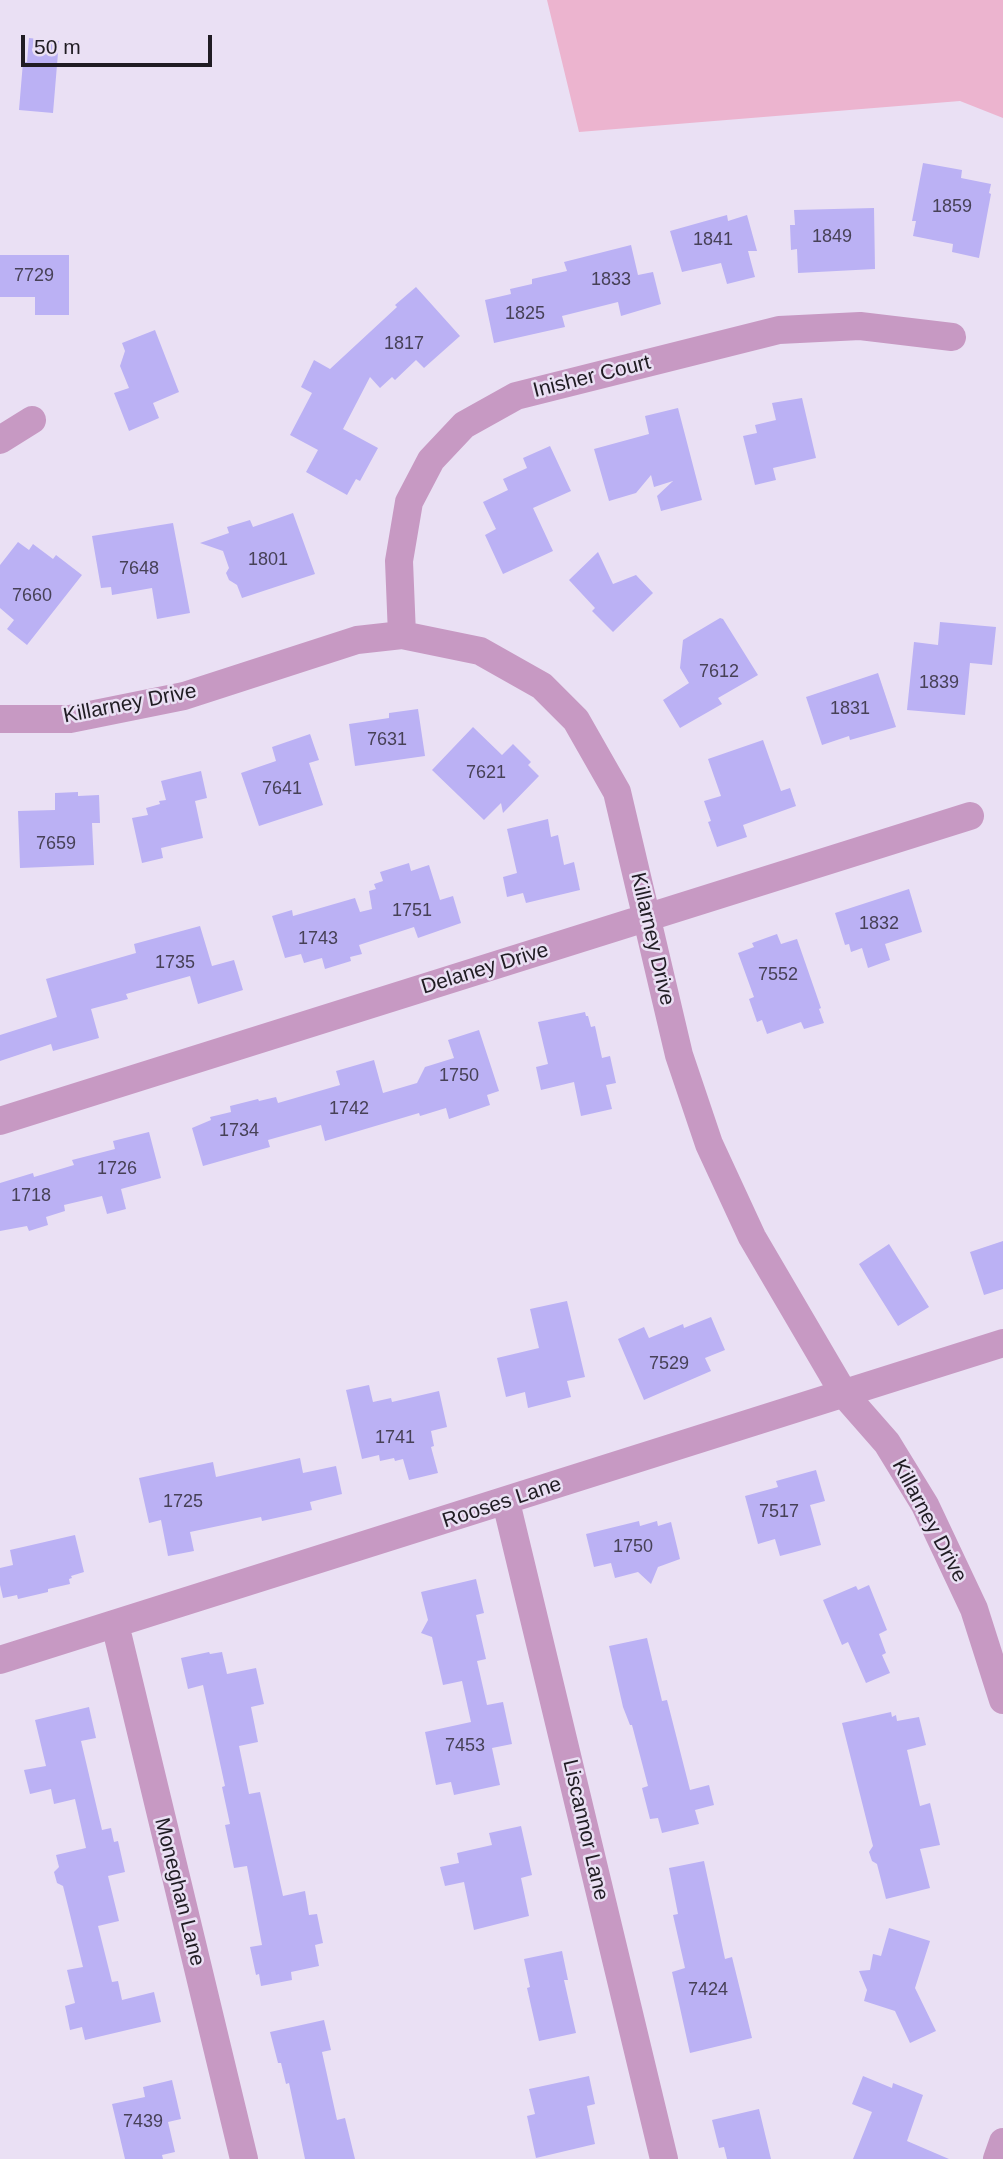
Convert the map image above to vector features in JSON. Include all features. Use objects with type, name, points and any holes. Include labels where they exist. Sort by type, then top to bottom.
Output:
[{"type":"street","name":"Inisher Court","points":[[402,635],[398,561],[409,502],[432,460],[464,425],[516,396],[779,330],[860,326],[952,337]]},
{"type":"street","points":[[0,440],[32,420]]},
{"type":"street","name":"Killarney Drive","points":[[0,719],[70,719],[184,696],[357,640],[402,635],[480,651],[542,686],[576,720],[617,792],[679,1055],[709,1144],[752,1237],[844,1394],[887,1443],[925,1505],[974,1609],[1002,1688]]},
{"type":"street","name":"Delaney Drive","points":[[0,1121],[970,816]]},
{"type":"street","name":"Rooses Lane","points":[[0,1660],[1003,1343]]},
{"type":"street","name":"Liscannor Lane","points":[[506,1502],[664,2159]]},
{"type":"street","name":"Moneghan Lane","points":[[115,1624],[244,2159]]},
{"type":"street","points":[[998,2159],[1003,2142]]},
{"type":"shaded area","points":[[547,0],[1003,0],[1003,118],[960,101],[579,132]]},
{"type":"building","points":[[29,38],[59,41],[53,113],[19,110],[23,62],[27,62]]},
{"type":"building","points":[[923,163],[962,170],[961,178],[991,184],[979,258],[952,252],[953,244],[913,236],[916,221],[912,221]]},
{"type":"building","points":[[874,208],[875,269],[798,273],[797,249],[791,250],[790,225],[795,225],[794,210]]},
{"type":"building","points":[[727,215],[728,221],[747,215],[757,251],[748,251],[755,277],[727,284],[721,263],[682,272],[670,231]]},
{"type":"building","points":[[631,245],[638,275],[653,272],[661,304],[621,316],[618,302],[562,316],[565,327],[494,343],[485,300],[511,294],[510,289],[532,284],[532,279],[567,271],[564,262]]},
{"type":"building","points":[[0,255],[69,255],[69,315],[35,315],[35,297],[0,297]]},
{"type":"building","points":[[416,287],[460,336],[424,368],[416,360],[395,380],[392,377],[380,388],[370,377],[343,429],[378,448],[360,481],[356,479],[347,495],[306,472],[318,450],[290,435],[312,393],[301,387],[314,360],[330,369]]},
{"type":"building","points":[[155,330],[179,392],[153,403],[159,418],[129,431],[114,393],[129,388],[120,366],[125,351],[122,343]]},
{"type":"building","points":[[802,398],[816,458],[773,468],[776,480],[755,485],[743,436],[757,433],[755,425],[776,420],[772,403]]},
{"type":"building","points":[[678,408],[702,500],[661,511],[657,496],[673,481],[654,487],[651,475],[636,493],[609,501],[594,449],[649,434],[645,416]]},
{"type":"building","points":[[550,446],[571,491],[533,508],[553,551],[503,574],[485,535],[496,529],[483,502],[508,490],[503,479],[527,468],[523,458]]},
{"type":"building","points":[[293,513],[315,574],[242,598],[237,585],[229,580],[226,573],[229,568],[223,551],[200,543],[229,533],[227,527],[250,520],[253,527]]},
{"type":"building","points":[[173,523],[190,613],[157,619],[152,588],[112,595],[111,587],[101,588],[92,536]]},
{"type":"building","points":[[18,542],[29,550],[33,544],[53,559],[56,555],[82,575],[27,645],[7,629],[14,620],[0,608],[0,565]]},
{"type":"building","points":[[598,552],[613,584],[636,575],[653,593],[613,632],[592,611],[595,608],[569,580]]},
{"type":"building","points":[[720,618],[758,675],[718,698],[722,704],[680,728],[663,700],[689,683],[680,668],[683,640]]},
{"type":"building","points":[[940,622],[996,627],[992,665],[970,663],[965,715],[907,710],[914,642],[938,645]]},
{"type":"building","points":[[878,673],[896,727],[850,740],[849,736],[822,745],[806,697]]},
{"type":"building","points":[[418,709],[425,756],[355,766],[349,724],[389,718],[389,713]]},
{"type":"building","points":[[473,727],[502,755],[513,744],[531,762],[528,765],[539,776],[503,813],[501,803],[484,820],[432,770]]},
{"type":"building","points":[[310,734],[319,760],[309,763],[323,805],[259,826],[241,773],[276,761],[272,747]]},
{"type":"building","points":[[763,740],[781,791],[790,788],[796,806],[743,825],[747,837],[717,847],[704,801],[721,796],[708,759]]},
{"type":"building","points":[[201,771],[207,798],[195,801],[203,838],[161,848],[163,858],[142,863],[132,818],[148,815],[146,808],[166,800],[161,781]]},
{"type":"building","points":[[78,792],[78,796],[99,795],[100,823],[92,823],[94,865],[20,868],[18,811],[55,810],[55,793]]},
{"type":"building","points":[[548,819],[551,837],[558,835],[564,865],[574,862],[580,890],[526,903],[523,893],[507,897],[503,877],[517,873],[507,829]]},
{"type":"building","points":[[409,863],[411,871],[429,865],[440,900],[453,896],[461,923],[418,938],[414,927],[359,945],[362,954],[350,957],[351,961],[325,969],[322,958],[304,963],[301,954],[285,958],[272,916],[292,910],[293,916],[355,898],[360,912],[372,909],[369,891],[376,889],[374,884],[383,881],[380,872]]},
{"type":"building","points":[[909,889],[922,932],[885,944],[890,960],[868,968],[862,948],[851,952],[849,944],[845,945],[835,913]]},
{"type":"building","points":[[200,926],[212,966],[234,960],[243,990],[198,1004],[190,976],[126,994],[128,999],[91,1009],[99,1038],[53,1051],[51,1044],[0,1061],[0,1035],[57,1017],[46,979],[136,953],[134,944]]},
{"type":"building","points":[[777,934],[781,944],[797,939],[824,1023],[804,1029],[801,1022],[767,1034],[762,1020],[757,1022],[749,999],[754,997],[738,953],[754,947],[752,943]]},
{"type":"building","points":[[585,1012],[591,1027],[595,1026],[602,1058],[610,1056],[616,1083],[606,1085],[612,1109],[581,1116],[574,1082],[541,1090],[536,1067],[548,1064],[538,1022]]},
{"type":"building","points":[[479,1030],[499,1091],[487,1095],[490,1105],[449,1119],[446,1108],[420,1116],[419,1113],[325,1141],[321,1125],[268,1140],[270,1147],[203,1166],[192,1128],[211,1120],[210,1117],[231,1112],[230,1106],[276,1097],[278,1103],[340,1085],[336,1071],[374,1060],[383,1093],[417,1083],[425,1067],[454,1058],[448,1040]]},
{"type":"building","points":[[149,1132],[161,1178],[121,1189],[126,1209],[107,1214],[102,1196],[64,1205],[65,1211],[46,1217],[48,1225],[29,1231],[27,1226],[0,1231],[0,1183],[33,1173],[34,1177],[74,1165],[72,1160],[115,1149],[113,1141]]},
{"type":"building","points":[[1003,1241],[1003,1289],[984,1295],[970,1252]]},
{"type":"building","points":[[889,1244],[929,1307],[898,1326],[859,1264]]},
{"type":"building","points":[[567,1301],[585,1377],[567,1381],[571,1397],[528,1408],[525,1392],[506,1397],[497,1358],[539,1348],[530,1309]]},
{"type":"building","points":[[711,1317],[725,1350],[705,1358],[711,1371],[644,1400],[618,1339],[644,1327],[649,1338],[683,1324],[684,1328]]},
{"type":"building","points":[[369,1385],[373,1402],[391,1398],[392,1402],[439,1391],[447,1427],[431,1431],[434,1446],[431,1447],[438,1473],[409,1480],[403,1459],[380,1461],[379,1455],[362,1459],[346,1390]]},
{"type":"building","points":[[300,1458],[303,1473],[336,1466],[342,1494],[310,1502],[312,1510],[262,1521],[261,1517],[190,1532],[194,1551],[168,1556],[161,1520],[149,1523],[139,1478],[213,1462],[216,1477]]},
{"type":"building","points":[[816,1470],[825,1501],[810,1505],[821,1545],[780,1556],[775,1539],[758,1544],[745,1496],[778,1487],[776,1481]]},
{"type":"building","points":[[639,1521],[640,1526],[657,1521],[658,1526],[671,1522],[680,1559],[658,1567],[651,1584],[638,1572],[615,1578],[611,1563],[594,1567],[586,1534]]},
{"type":"building","points":[[75,1535],[84,1572],[71,1576],[70,1584],[48,1589],[48,1592],[18,1599],[17,1595],[3,1598],[0,1568],[13,1565],[10,1550]]},
{"type":"building","points":[[476,1579],[484,1613],[476,1615],[486,1659],[477,1661],[487,1705],[503,1702],[512,1744],[492,1748],[500,1785],[454,1795],[451,1782],[436,1785],[425,1732],[471,1722],[462,1681],[443,1685],[432,1637],[421,1633],[428,1620],[421,1592]]},
{"type":"building","points":[[869,1585],[887,1630],[879,1634],[886,1653],[882,1655],[890,1673],[866,1683],[848,1642],[842,1645],[823,1600],[856,1586],[858,1590]]},
{"type":"building","points":[[647,1638],[662,1701],[667,1700],[690,1790],[709,1785],[714,1805],[695,1810],[699,1824],[662,1833],[658,1818],[650,1819],[642,1788],[648,1786],[632,1725],[623,1707],[609,1646]]},
{"type":"building","points":[[222,1652],[227,1674],[256,1668],[264,1704],[251,1707],[258,1742],[239,1746],[249,1794],[260,1792],[283,1896],[305,1891],[309,1915],[317,1914],[323,1943],[315,1945],[319,1966],[291,1972],[292,1980],[261,1986],[259,1974],[256,1975],[250,1947],[262,1945],[247,1866],[234,1868],[225,1825],[230,1824],[222,1787],[225,1786],[203,1685],[188,1689],[181,1658]]},
{"type":"building","points":[[89,1707],[96,1738],[81,1741],[102,1830],[111,1828],[114,1842],[118,1841],[125,1872],[108,1876],[119,1921],[98,1926],[112,1982],[118,1981],[122,2000],[154,1992],[161,2022],[85,2040],[82,2027],[70,2030],[65,2006],[75,2003],[67,1970],[83,1967],[63,1886],[57,1883],[54,1872],[59,1867],[56,1855],[86,1848],[75,1799],[54,1804],[51,1789],[30,1794],[24,1770],[46,1766],[35,1720]]},
{"type":"building","points":[[891,1712],[892,1717],[896,1715],[897,1721],[919,1717],[926,1745],[907,1750],[920,1806],[930,1803],[940,1845],[920,1849],[930,1888],[886,1899],[877,1864],[872,1861],[869,1852],[873,1846],[842,1723]]},
{"type":"building","points":[[521,1826],[532,1875],[521,1878],[529,1916],[474,1930],[464,1882],[445,1886],[440,1867],[459,1863],[457,1853],[492,1845],[489,1833]]},
{"type":"building","points":[[704,1861],[725,1959],[732,1957],[752,2038],[690,2053],[672,1972],[685,1968],[673,1915],[678,1914],[669,1868]]},
{"type":"building","points":[[889,1928],[930,1941],[915,1988],[936,2031],[910,2043],[895,2011],[864,2001],[867,1990],[859,1971],[870,1970],[873,1954],[881,1956]]},
{"type":"building","points":[[562,1951],[568,1980],[564,1980],[576,2033],[539,2041],[527,1988],[530,1987],[524,1959]]},
{"type":"building","points":[[324,2020],[331,2050],[322,2052],[337,2120],[345,2118],[355,2159],[305,2159],[289,2083],[286,2084],[281,2063],[278,2063],[270,2032]]},
{"type":"building","points":[[589,2076],[595,2104],[587,2106],[595,2144],[536,2158],[527,2116],[535,2114],[529,2089]]},
{"type":"building","points":[[863,2076],[892,2088],[893,2083],[923,2095],[907,2141],[949,2159],[853,2159],[872,2112],[852,2104]]},
{"type":"building","points":[[172,2080],[181,2119],[168,2122],[175,2152],[162,2155],[163,2159],[125,2159],[112,2104],[145,2097],[143,2087]]},
{"type":"building","points":[[759,2109],[771,2159],[727,2159],[724,2147],[719,2148],[712,2120]]}]
